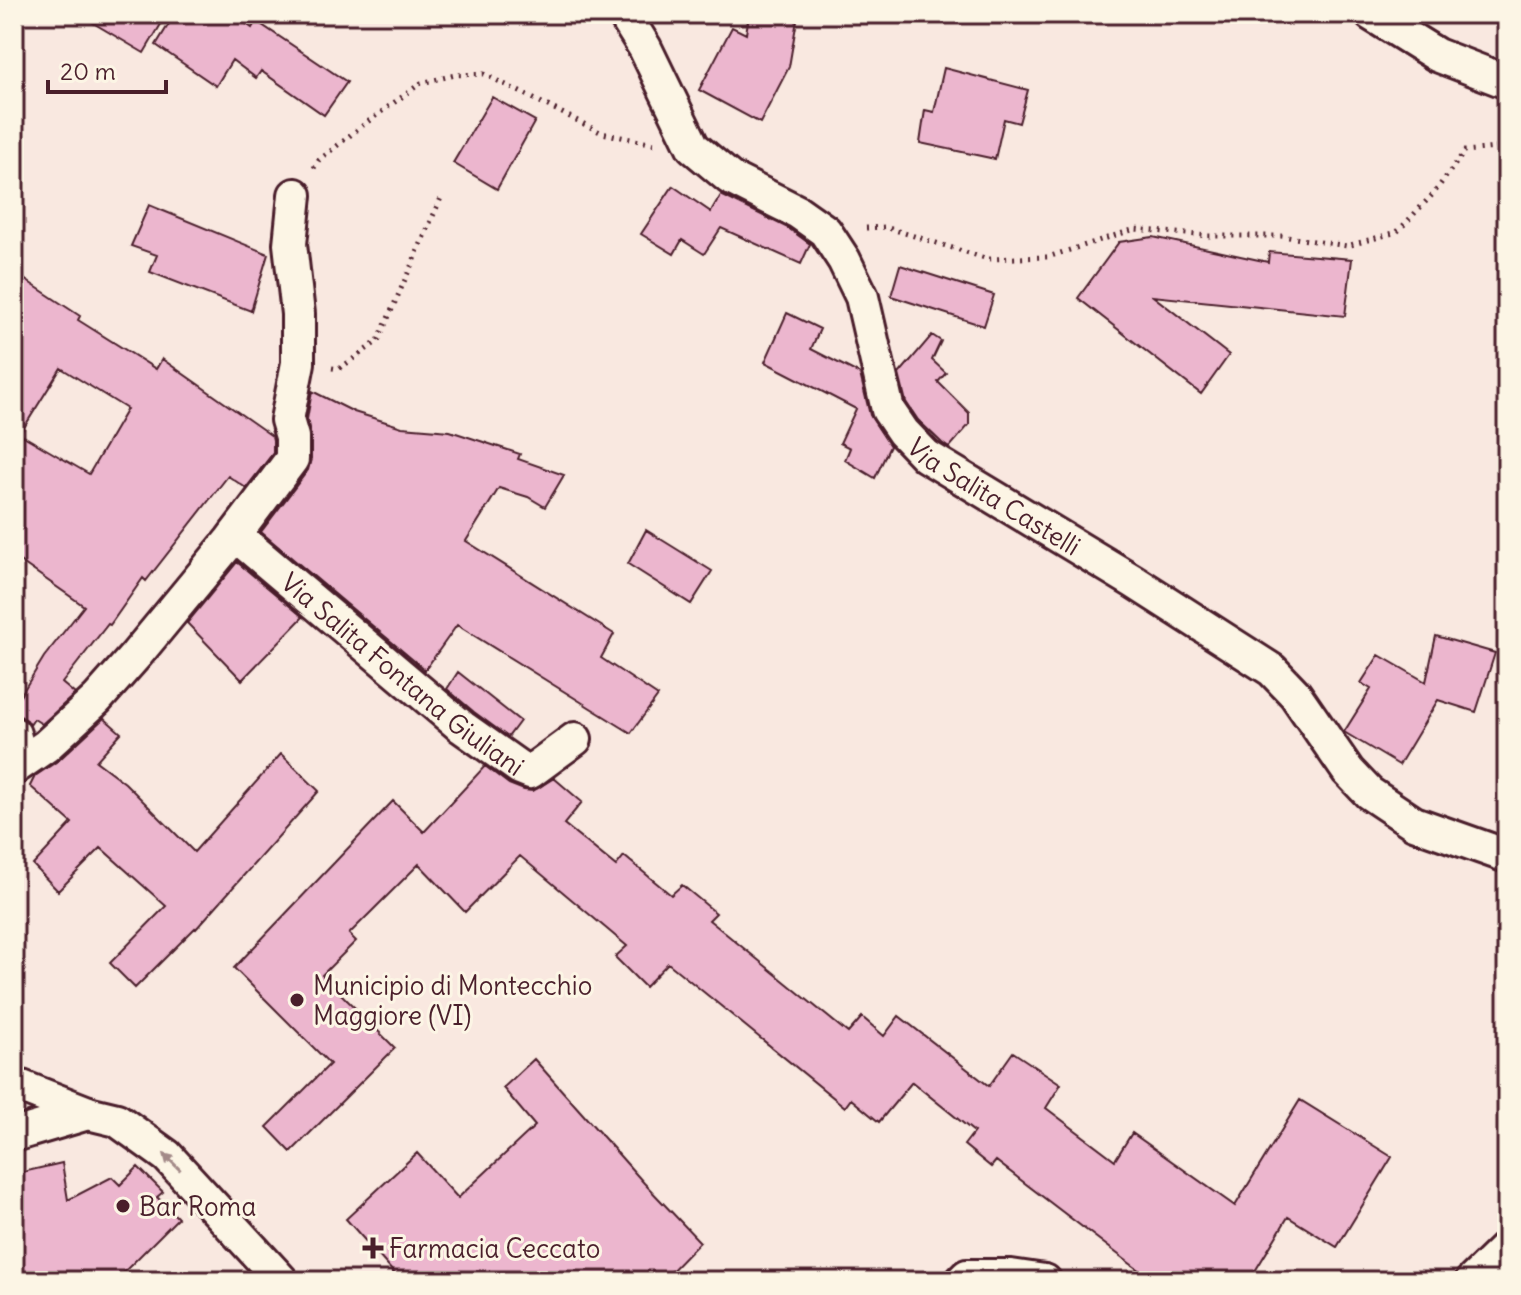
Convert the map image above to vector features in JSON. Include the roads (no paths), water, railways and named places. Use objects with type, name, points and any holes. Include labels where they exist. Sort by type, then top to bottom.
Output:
[{"type":"street","name":"Via Salita Castelli","points":[[624,14],[645,48],[693,147],[730,178],[798,212],[825,231],[862,297],[888,410],[903,432],[926,456],[1133,581],[1272,670],[1295,694],[1348,771],[1369,793],[1414,823],[1507,856]]},
{"type":"street","points":[[1371,14],[1437,55],[1507,82]]},
{"type":"street","points":[[14,767],[46,746],[97,699],[235,535],[292,459],[292,437],[287,420],[298,363],[298,314],[290,244],[295,195]]},
{"type":"street","name":"Via Salita Fontana Giuliani","points":[[235,535],[462,727],[520,768],[530,772],[575,739]]},
{"type":"street","points":[[14,734],[17,745],[14,767]]},
{"type":"street","points":[[14,1084],[88,1113],[117,1120],[167,1156],[282,1281]]},
{"type":"street","points":[[14,1135],[88,1113]]},
{"type":"street","points":[[1472,1281],[1507,1247]]},
{"type":"street","points":[[962,1281],[967,1276],[1011,1276],[1045,1281]]},
{"type":"place","name":"Municipio di Montecchio Maggiore (VI)","points":[[297,1000]]},
{"type":"place","name":"Bar Roma","points":[[123,1206]]},
{"type":"place","name":"Farmacia Ceccato","points":[[373,1248]]}]
